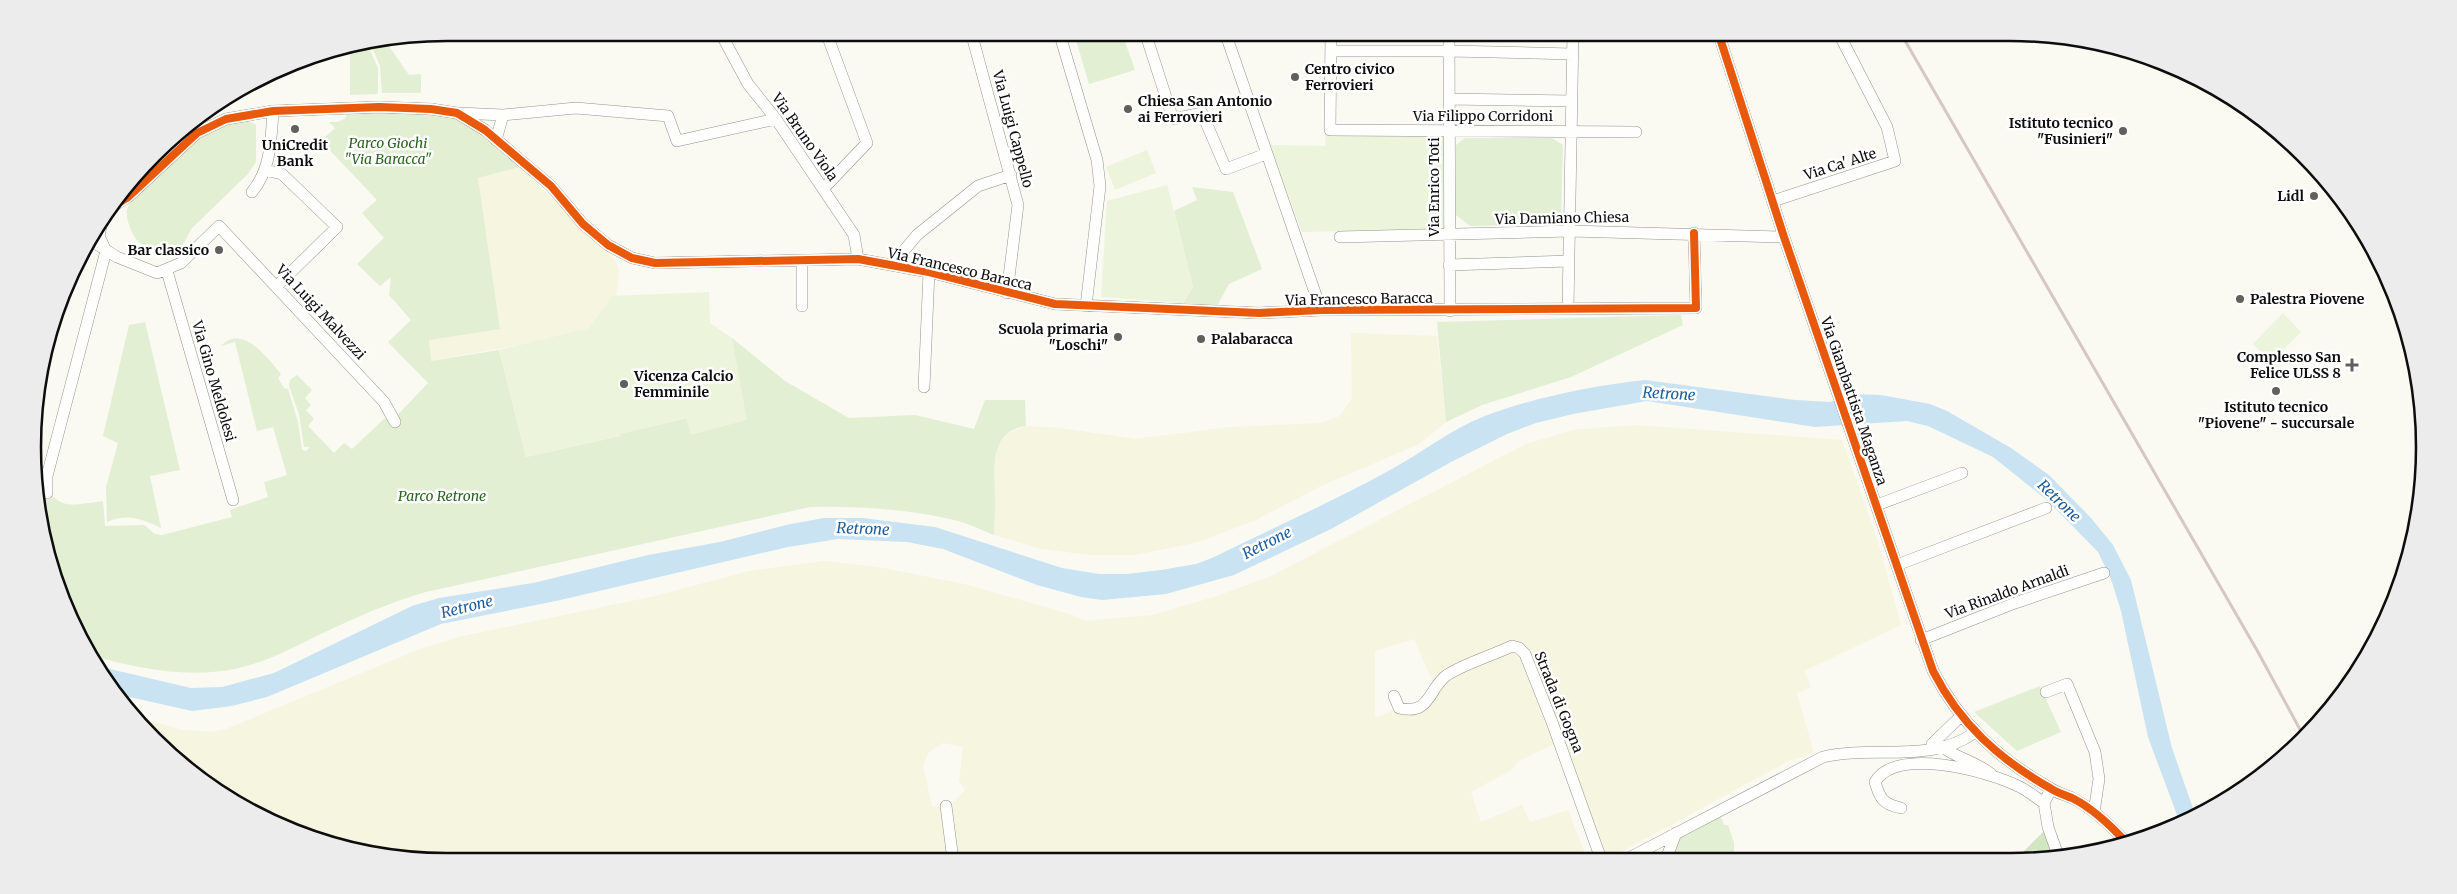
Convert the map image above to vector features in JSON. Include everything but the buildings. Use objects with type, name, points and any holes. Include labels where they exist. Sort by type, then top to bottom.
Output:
[{"type":"street","name":"Via Bruno Viola","points":[[725,41],[748,84],[776,119],[854,235],[858,260]]},
{"type":"street","points":[[823,190],[868,143],[829,41]]},
{"type":"street","name":"Via Luigi Cappello","points":[[974,41],[1018,205],[1007,293]]},
{"type":"street","points":[[1062,41],[1097,160],[1100,186],[1086,306]]},
{"type":"street","points":[[1148,41],[1173,119],[1202,113],[1226,168],[1266,154]]},
{"type":"street","points":[[1228,41],[1321,310]]},
{"type":"street","points":[[1331,41],[1331,51],[1572,54]]},
{"type":"street","name":"Via Enrico Toti","points":[[1449,41],[1450,311]]},
{"type":"street","points":[[1568,308],[1573,41]]},
{"type":"street","name":"Via Giambattista Maganza","points":[[1721,41],[1849,430],[1877,505],[1921,640],[1944,694],[1974,732],[2003,756],[2051,789],[2074,799],[2094,812],[2121,837]]},
{"type":"street","name":"Via Ca' Alte","points":[[1772,201],[1895,162],[1887,127],[1843,41]]},
{"type":"street","name":"Via Filippo Corridoni","points":[[1331,51],[1330,130],[1636,132]]},
{"type":"street","points":[[1450,99],[1572,101]]},
{"type":"street","name":"Via Francesco Baracca","points":[[127,198],[197,133],[226,119],[273,111],[379,107],[431,109],[458,113],[496,140],[551,186],[583,224],[608,245],[632,258],[654,263],[858,260],[929,272],[1055,304],[1259,313],[1321,310],[1450,311],[1568,308],[1696,308],[1694,233]]},
{"type":"street","points":[[458,113],[504,115],[576,108],[668,116],[677,141],[776,119]]},
{"type":"street","points":[[252,192],[262,180],[270,152],[273,111]]},
{"type":"street","points":[[496,140],[504,115]]},
{"type":"street","points":[[265,170],[282,174],[337,228],[277,286]]},
{"type":"street","points":[[892,265],[916,235],[978,186],[1011,176]]},
{"type":"street","name":"Via Luigi Malvezzi","points":[[167,270],[181,263],[219,226],[384,402],[395,422]]},
{"type":"street","name":"Via Damiano Chiesa","points":[[1340,237],[1570,231],[1784,236]]},
{"type":"street","points":[[47,493],[47,476],[106,251],[100,238]]},
{"type":"street","points":[[96,244],[106,251],[157,273],[167,270]]},
{"type":"street","points":[[802,261],[802,306]]},
{"type":"street","points":[[1449,266],[1569,261]]},
{"type":"street","name":"Via Gino Meldolesi","points":[[167,270],[233,500]]},
{"type":"street","points":[[924,387],[929,272]]},
{"type":"street","points":[[1877,505],[1962,473]]},
{"type":"street","points":[[1897,565],[2046,508]]},
{"type":"street","name":"Via Rinaldo Arnaldi","points":[[1921,640],[2015,603],[2104,573]]},
{"type":"street","name":"Strada di Gogna","points":[[1394,696],[1399,708],[1408,710],[1428,702],[1445,676],[1512,646],[1519,648],[1525,654],[1552,722],[1599,853]]},
{"type":"street","points":[[2046,692],[2067,684],[2095,752],[2099,779],[2094,812]]},
{"type":"street","points":[[1638,853],[1823,757],[1849,753],[1926,750],[1938,743],[1961,716]]},
{"type":"street","points":[[1938,743],[1953,745],[1974,732]]},
{"type":"street","points":[[1938,743],[1982,766],[1994,776]]},
{"type":"street","points":[[1901,808],[1886,805],[1879,797],[1874,782],[1880,773],[1890,767],[1903,764],[1942,764],[1994,776],[2020,786],[2044,803]]},
{"type":"street","points":[[2051,789],[2044,803],[2048,827],[2057,850]]},
{"type":"street","points":[[946,806],[952,853]]},
{"type":"street","points":[[1668,853],[1676,833]]},
{"type":"green space","points":[[1076,41],[1125,41],[1135,70],[1089,84]]},
{"type":"green space","points":[[389,46],[409,75],[421,74],[421,93],[382,93],[380,66],[373,48]]},
{"type":"green space","points":[[369,49],[378,68],[377,94],[350,95],[350,53]]},
{"type":"green space","name":"Parco Retrone","points":[[428,110],[466,122],[520,167],[478,178],[500,329],[429,340],[431,361],[499,350],[526,457],[620,436],[619,434],[687,418],[691,434],[732,338],[785,381],[849,418],[915,415],[974,429],[985,400],[1025,400],[1026,426],[1014,429],[1005,435],[996,453],[994,535],[959,521],[919,513],[846,507],[810,507],[426,592],[374,610],[272,657],[239,668],[203,673],[166,671],[101,658],[83,626],[63,577],[49,526],[44,487],[51,495],[64,503],[78,504],[103,501],[105,526],[144,525],[155,534],[162,535],[232,517],[230,510],[268,497],[264,482],[287,475],[273,427],[257,431],[235,342],[221,346],[229,340],[237,338],[254,345],[281,374],[278,378],[284,388],[288,389],[298,422],[302,450],[306,451],[310,447],[304,447],[299,414],[289,386],[290,380],[297,375],[312,390],[305,398],[311,405],[306,410],[314,419],[308,426],[334,453],[344,443],[352,449],[385,418],[391,422],[428,383],[388,342],[411,320],[389,295],[391,277],[380,286],[357,264],[384,238],[362,213],[377,200],[321,141],[335,128],[329,122],[338,122],[346,118],[347,112]]},
{"type":"green space","points":[[245,119],[256,125],[256,162],[248,174],[192,228],[178,253],[156,251],[140,243],[132,232],[127,219],[127,210],[133,200],[162,170],[203,135],[223,125]]},
{"type":"green space","points":[[1446,133],[1446,226],[1444,229],[1302,232],[1269,145],[1326,146],[1325,134]]},
{"type":"green space","points":[[1465,138],[1552,138],[1563,145],[1561,217],[1553,224],[1470,226],[1456,215],[1456,145]]},
{"type":"green space","points":[[1147,150],[1156,173],[1115,190],[1106,167]]},
{"type":"green space","points":[[520,167],[615,260],[619,271],[616,296],[612,296],[589,328],[540,341],[430,361],[429,339],[500,329],[478,178]]},
{"type":"green space","points":[[1167,185],[1193,287],[1183,303],[1101,297],[1107,201]]},
{"type":"green space","points":[[1192,187],[1233,192],[1262,269],[1229,284],[1217,306],[1183,303],[1193,287],[1174,211],[1197,200]]},
{"type":"green space","name":"Vicenza Calcio Femminile","points":[[709,292],[710,323],[732,338],[747,420],[691,435],[686,418],[620,434],[620,436],[526,457],[499,350],[589,328],[612,296]]},
{"type":"green space","points":[[2283,313],[2301,332],[2271,362],[2253,344]]},
{"type":"green space","points":[[1681,315],[1683,325],[1571,377],[1482,405],[1446,422],[1437,322]]},
{"type":"green space","points":[[145,322],[180,470],[150,476],[161,528],[135,518],[115,519],[107,522],[106,487],[118,443],[103,436],[129,325]]},
{"type":"green space","points":[[1351,333],[1437,336],[1446,422],[1419,444],[1319,487],[1256,520],[1195,543],[1134,555],[1091,555],[1042,549],[994,535],[994,459],[996,447],[1008,433],[1026,426],[1060,428],[1136,439],[1232,427],[1320,423],[1340,416],[1352,398]]},
{"type":"green space","points":[[1636,425],[1842,440],[1877,538],[1901,625],[1804,671],[1811,687],[1797,693],[1814,753],[1789,761],[1619,853],[1599,853],[1559,742],[1520,760],[1511,770],[1471,792],[1481,822],[1522,805],[1530,822],[1568,810],[1585,853],[447,853],[420,852],[368,845],[342,839],[292,822],[244,798],[200,769],[179,752],[146,720],[182,730],[211,732],[226,729],[420,649],[463,636],[655,596],[749,571],[824,561],[884,568],[964,584],[1070,614],[1086,621],[1152,615],[1214,597],[1269,577],[1526,444],[1573,430]],"holes":[[[1414,639],[1436,689],[1408,710],[1399,708],[1375,718],[1375,651]],[[943,743],[963,747],[959,781],[965,790],[952,804],[932,807],[923,765],[929,752]]]},
{"type":"green space","points":[[2040,686],[2061,732],[2017,751],[1974,712]]},
{"type":"green space","points":[[1719,812],[1724,825],[1728,825],[1734,843],[1734,853],[1673,853],[1678,834]]},
{"type":"green space","points":[[2048,827],[2056,850],[2022,853]]},
{"type":"water","name":"Retrone","points":[[1645,380],[1795,400],[1830,402],[1850,394],[1881,395],[1930,404],[1947,411],[2011,448],[2049,475],[2091,518],[2113,545],[2131,580],[2172,748],[2193,809],[2177,816],[2148,737],[2121,611],[2111,579],[2098,552],[2047,500],[1993,457],[1928,426],[1907,421],[1815,427],[1647,401],[1573,414],[1536,423],[1507,434],[1451,462],[1333,528],[1234,575],[1166,594],[1102,600],[1081,597],[1037,585],[943,549],[907,542],[838,539],[788,547],[556,601],[441,624],[267,697],[232,706],[192,711],[127,696],[108,669],[191,688],[222,687],[274,673],[412,606],[439,598],[533,583],[648,555],[720,542],[786,525],[824,518],[862,518],[935,527],[1062,568],[1099,574],[1126,574],[1196,564],[1346,493],[1402,463],[1472,421],[1524,403],[1604,385]]},
{"type":"railway","points":[[1905,41],[2258,652],[2300,730]]},
{"type":"cycle path","points":[[1721,41],[1784,237],[1933,671],[1956,708],[1982,738],[2031,777],[2088,807],[2121,837]]},
{"type":"cycle path","points":[[127,198],[197,133],[226,119],[273,111],[379,107],[431,109],[457,113],[485,130],[551,186],[583,224],[608,245],[632,258],[655,263],[858,259],[929,272],[1055,304],[1259,313],[1321,310],[1696,308],[1694,233]]},
{"type":"place","name":"Centro civico Ferrovieri","points":[[1295,77]]},
{"type":"place","name":"Chiesa San Antonio ai Ferrovieri","points":[[1128,109]]},
{"type":"place","name":"UniCredit Bank","points":[[295,129]]},
{"type":"place","name":"Istituto tecnico \"Fusinieri\"","points":[[2123,131]]},
{"type":"place","name":"Lidl","points":[[2314,196]]},
{"type":"place","name":"Bar classico","points":[[219,250]]},
{"type":"place","name":"Palestra Piovene","points":[[2240,299]]},
{"type":"place","name":"Scuola primaria \"Loschi\"","points":[[1118,337]]},
{"type":"place","name":"Palabaracca","points":[[1201,339]]},
{"type":"place","name":"Complesso San Felice ULSS 8","points":[[2352,365]]},
{"type":"place","name":"Vicenza Calcio Femminile","points":[[624,384]]},
{"type":"place","name":"Istituto tecnico \"Piovene\" - succursale","points":[[2276,391]]},
{"type":"park label","name":"Parco Giochi \"Via Baracca\"","points":[[388,152]]}]
